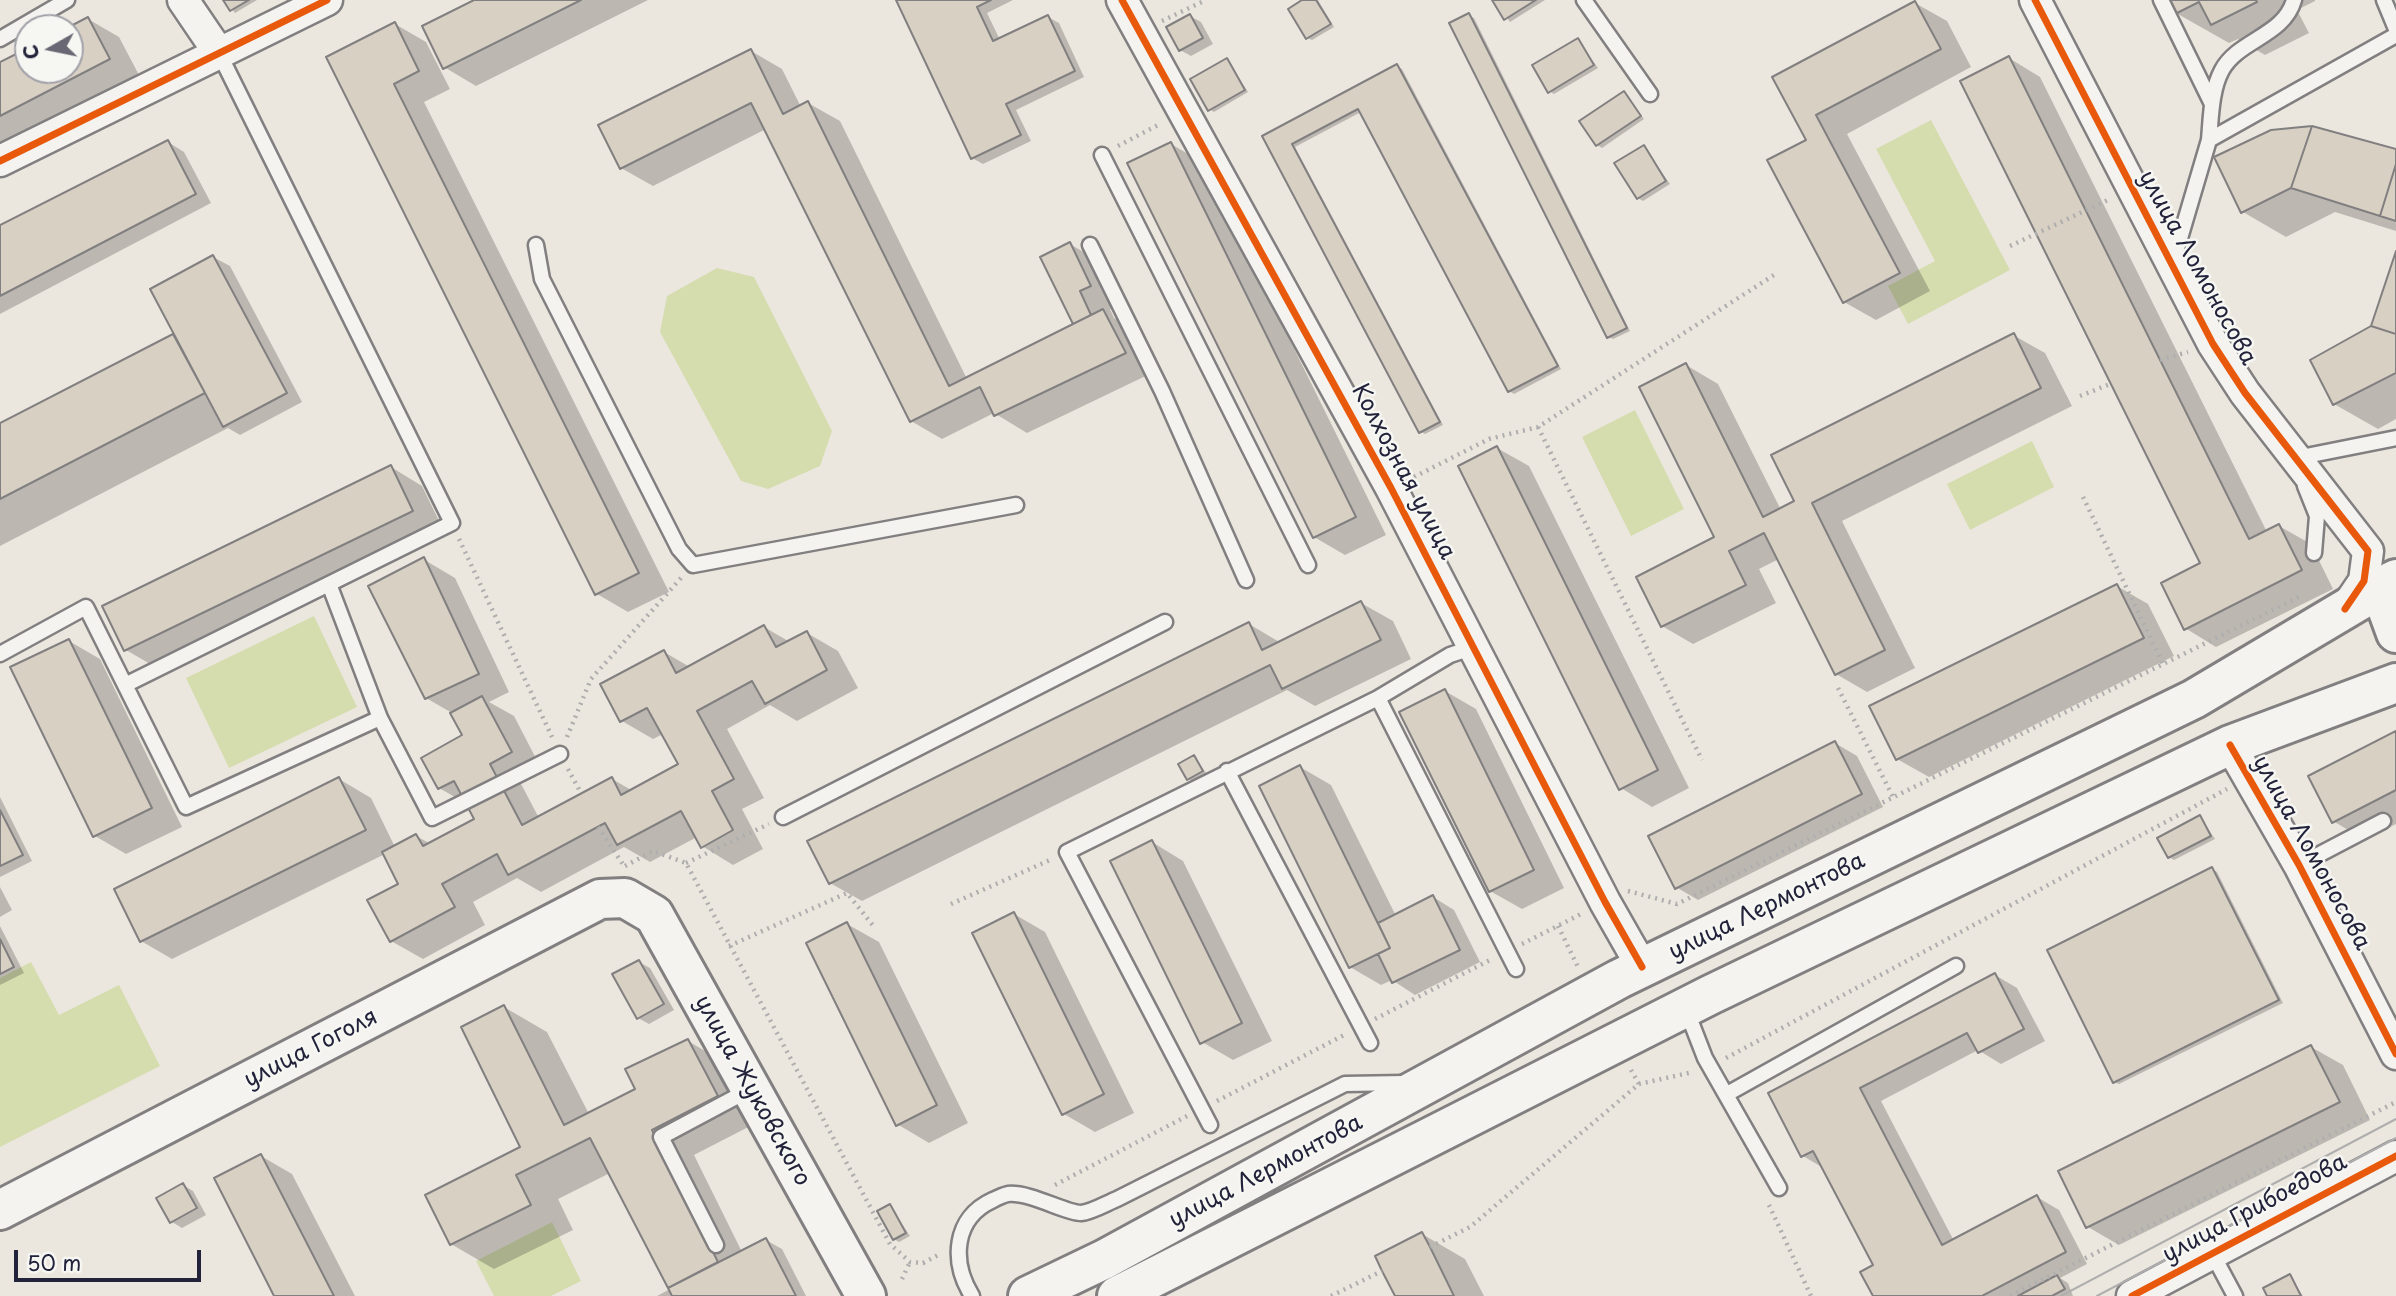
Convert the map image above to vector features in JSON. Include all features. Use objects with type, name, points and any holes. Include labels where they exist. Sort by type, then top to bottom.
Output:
[{"type":"main road","name":"улица Лермонтова","points":[[1110,1285],[1434,1082],[1642,967],[2194,699],[2394,580]]},
{"type":"main road","points":[[2394,580],[2388,611],[2396,633]]},
{"type":"main road","name":"улица Лермонтова","points":[[1028,1296],[1110,1285],[2230,745],[2396,683]]},
{"type":"main road","name":"улица Жуковского","points":[[620,879],[654,915],[866,1296]]},
{"type":"main road","name":"улица Гоголя","points":[[0,1210],[600,899],[620,879]]},
{"type":"street","points":[[183,0],[219,53]]},
{"type":"street","points":[[0,161],[327,0]]},
{"type":"street","name":"Колхозная улица","points":[[1122,0],[1186,111],[1391,488],[1605,902],[1642,967]]},
{"type":"street","name":"улица Ломоносова","points":[[2035,0],[2171,269],[2213,344],[2295,458],[2368,551],[2364,581],[2345,609]]},
{"type":"street","name":"улица Ломоносова","points":[[2230,745],[2300,865],[2396,1054]]},
{"type":"street","name":"улица Грибоедова","points":[[2132,1296],[2396,1156]]},
{"type":"lane","points":[[0,39],[67,0]]},
{"type":"lane","points":[[1584,0],[1650,94]]},
{"type":"lane","points":[[2161,0],[2212,104]]},
{"type":"lane","points":[[2171,269],[2209,140],[2212,104],[2222,69],[2279,24],[2294,0]]},
{"type":"lane","points":[[2384,0],[2396,29]]},
{"type":"lane","points":[[2209,140],[2396,35]]},
{"type":"lane","points":[[125,685],[452,523],[219,53]]},
{"type":"lane","points":[[1102,155],[1308,565]]},
{"type":"lane","points":[[536,245],[542,279],[574,345],[679,549],[693,565],[1016,505]]},
{"type":"lane","points":[[1090,245],[1162,390],[1246,580]]},
{"type":"lane","points":[[2314,553],[2317,516],[2295,458],[2396,438]]},
{"type":"lane","points":[[329,584],[380,718],[432,818],[560,754]]},
{"type":"lane","points":[[0,654],[86,607],[186,807],[380,718]]},
{"type":"lane","points":[[783,817],[1165,622]]},
{"type":"lane","points":[[1210,1125],[1067,852],[1378,698],[1450,655],[1474,647]]},
{"type":"lane","points":[[1378,698],[1516,969]]},
{"type":"lane","points":[[1227,771],[1370,1043]]},
{"type":"lane","points":[[2300,865],[2383,821]]},
{"type":"lane","points":[[1727,1094],[1956,966]]},
{"type":"lane","points":[[1686,1008],[1710,1067],[1779,1188]]},
{"type":"lane","points":[[972,1296],[964,1282],[958,1243],[963,1226],[978,1207],[1007,1194],[1081,1213],[1117,1199],[1345,1084],[1434,1082]]},
{"type":"lane","points":[[716,1245],[661,1137],[750,1090]]},
{"type":"lane","points":[[2212,1253],[2235,1296]]},
{"type":"path","points":[[1140,32],[1206,0]]},
{"type":"path","points":[[1102,155],[1186,111]]},
{"type":"path","points":[[2010,246],[2131,189]]},
{"type":"path","points":[[1391,488],[1489,439],[1538,427],[1774,275]]},
{"type":"path","points":[[2080,396],[2110,384]]},
{"type":"path","points":[[1538,427],[1702,760]]},
{"type":"path","points":[[2083,496],[2163,664]]},
{"type":"path","points":[[452,523],[560,754],[581,793]]},
{"type":"path","points":[[560,754],[591,679],[693,565]]},
{"type":"path","points":[[1031,1198],[1201,1108],[1628,891],[1676,904],[2310,592]]},
{"type":"path","points":[[1838,688],[1893,797]]},
{"type":"path","points":[[1430,1247],[1470,1227],[1639,1084],[1710,1067],[2249,778]]},
{"type":"path","points":[[686,863],[783,817]]},
{"type":"path","points":[[598,827],[620,879],[653,851],[686,863],[890,1244],[909,1262],[923,1263],[958,1243]]},
{"type":"path","points":[[951,904],[1067,852]]},
{"type":"path","points":[[730,946],[847,893],[875,928]]},
{"type":"path","points":[[1558,926],[1584,979]]},
{"type":"path","points":[[2010,1296],[2396,1102]]},
{"type":"path","points":[[902,1279],[909,1262]]},
{"type":"path","points":[[1331,1296],[1382,1271]]},
{"type":"green space","points":[[1931,120],[2010,270],[1908,324],[1888,286],[1935,261],[1876,149]]},
{"type":"green space","points":[[717,268],[754,277],[832,431],[820,466],[768,489],[741,481],[660,332],[667,296]]},
{"type":"green space","points":[[1635,410],[1684,509],[1631,536],[1582,437]]},
{"type":"green space","points":[[2032,441],[2054,487],[1970,530],[1947,484]]},
{"type":"green space","points":[[314,616],[357,707],[229,768],[186,678]]},
{"type":"green space","points":[[31,962],[59,1015],[119,985],[160,1066],[0,1147],[0,978]]},
{"type":"green space","points":[[552,1222],[581,1281],[551,1296],[494,1296],[476,1261]]},
{"type":"building","points":[[223,0],[249,0],[230,11]]},
{"type":"building","points":[[474,0],[581,0],[443,69],[422,26]]},
{"type":"building","points":[[896,0],[991,0],[977,7],[993,41],[1048,15],[1075,71],[1006,104],[1021,135],[971,159]]},
{"type":"building","points":[[1302,0],[1316,0],[1331,24],[1306,39],[1288,9]]},
{"type":"building","points":[[1492,0],[1536,0],[1504,20]]},
{"type":"building","points":[[2168,0],[2257,2],[2211,25],[2199,2],[2175,14]]},
{"type":"building","points":[[1915,1],[1941,49],[1816,115],[1900,273],[1843,303],[1767,160],[1806,140],[1772,77]]},
{"type":"building","points":[[1469,13],[1627,328],[1607,338],[1449,23]]},
{"type":"building","points":[[1190,14],[1203,38],[1179,51],[1166,27]]},
{"type":"building","points":[[88,17],[110,59],[84,72],[84,19]]},
{"type":"building","points":[[395,22],[419,71],[394,84],[639,573],[595,595],[326,57]]},
{"type":"building","points":[[1578,38],[1594,65],[1548,93],[1532,65]]},
{"type":"building","points":[[751,49],[783,114],[808,101],[949,386],[1103,309],[1126,353],[994,416],[980,387],[910,422],[751,103],[620,169],[598,125]]},
{"type":"building","points":[[14,55],[14,84],[62,84],[0,116],[0,62]]},
{"type":"building","points":[[2009,56],[2249,539],[2279,524],[2302,570],[2184,630],[2161,583],[2200,563],[1960,81]]},
{"type":"building","points":[[1227,58],[1245,90],[1208,111],[1190,79]]},
{"type":"building","points":[[1397,64],[1558,366],[1508,392],[1358,109],[1292,144],[1440,422],[1419,433],[1262,136]]},
{"type":"building","points":[[1624,91],[1641,116],[1596,146],[1579,121]]},
{"type":"building","points":[[2312,126],[2291,188],[2241,213],[2214,157],[2271,130]]},
{"type":"building","points":[[2312,126],[2396,149],[2396,164],[2380,216],[2291,188]]},
{"type":"building","points":[[168,140],[196,194],[0,296],[0,225]]},
{"type":"building","points":[[1171,142],[1356,517],[1313,538],[1127,163]]},
{"type":"building","points":[[1644,145],[1666,181],[1637,199],[1614,163]]},
{"type":"building","points":[[2396,164],[2396,221],[2380,216]]},
{"type":"building","points":[[1070,242],[1091,286],[1080,291],[1091,315],[1073,324],[1040,257]]},
{"type":"building","points":[[2396,251],[2396,334],[2371,326]]},
{"type":"building","points":[[213,255],[287,393],[223,427],[150,289]]},
{"type":"building","points":[[2371,326],[2396,334],[2396,373],[2333,405],[2310,360]]},
{"type":"building","points":[[2014,333],[2041,388],[1812,503],[1885,650],[1835,675],[1764,533],[1729,551],[1746,585],[1661,627],[1636,577],[1714,537],[1639,387],[1686,363],[1763,517],[1794,501],[1771,455]]},
{"type":"building","points":[[173,334],[205,393],[0,499],[0,423]]},
{"type":"building","points":[[1497,446],[1658,770],[1619,790],[1458,466]]},
{"type":"building","points":[[391,465],[413,511],[124,651],[102,606]]},
{"type":"building","points":[[424,557],[479,674],[425,699],[368,586]]},
{"type":"building","points":[[2117,584],[2144,638],[1896,760],[1869,706]]},
{"type":"building","points":[[1361,601],[1381,640],[1282,689],[1270,665],[829,884],[807,841],[1249,622],[1262,650]]},
{"type":"building","points":[[764,625],[776,647],[807,631],[827,670],[765,704],[752,681],[697,711],[734,779],[712,791],[733,830],[701,848],[681,811],[617,845],[605,823],[508,875],[497,854],[442,884],[455,907],[390,942],[367,900],[398,884],[382,852],[416,834],[423,846],[474,819],[454,781],[438,789],[421,758],[462,735],[450,713],[482,696],[512,752],[490,764],[522,825],[612,777],[621,795],[678,764],[647,708],[620,722],[600,684],[664,650],[676,673]]},
{"type":"building","points":[[69,639],[152,808],[93,837],[10,667]]},
{"type":"building","points":[[1445,689],[1534,870],[1489,892],[1399,712]]},
{"type":"building","points":[[2396,731],[2396,790],[2332,823],[2308,776]]},
{"type":"building","points":[[1835,741],[1862,794],[1675,889],[1648,836]]},
{"type":"building","points":[[1194,755],[1203,771],[1187,780],[1178,764]]},
{"type":"building","points":[[1300,765],[1390,948],[1349,968],[1259,786]]},
{"type":"building","points":[[339,777],[366,830],[140,942],[114,889]]},
{"type":"building","points":[[0,810],[23,855],[0,866]]},
{"type":"building","points":[[2200,815],[2211,836],[2168,858],[2157,838]]},
{"type":"building","points":[[1152,840],[1242,1023],[1200,1044],[1110,861]]},
{"type":"building","points":[[2212,867],[2279,1000],[2113,1083],[2047,950]]},
{"type":"building","points":[[1433,895],[1460,950],[1392,983],[1378,954],[1390,948],[1378,923]]},
{"type":"building","points":[[1014,912],[1104,1094],[1062,1115],[972,933]]},
{"type":"building","points":[[847,922],[937,1105],[896,1126],[806,943]]},
{"type":"building","points":[[0,939],[14,967],[0,974]]},
{"type":"building","points":[[639,960],[664,1004],[637,1019],[612,974]]},
{"type":"building","points":[[1995,973],[2024,1029],[1978,1053],[1967,1033],[1860,1088],[1942,1245],[2037,1195],[2066,1252],[1982,1296],[1873,1296],[1860,1272],[1873,1265],[1813,1151],[1801,1157],[1768,1093]]},
{"type":"building","points":[[504,1005],[564,1125],[635,1089],[625,1069],[688,1039],[718,1096],[652,1130],[718,1262],[668,1288],[590,1138],[516,1175],[531,1205],[450,1245],[425,1195],[520,1147],[461,1027]]},
{"type":"building","points":[[2311,1045],[2340,1102],[2086,1228],[2058,1171]]},
{"type":"building","points":[[261,1154],[334,1296],[274,1296],[214,1178]]},
{"type":"building","points":[[183,1183],[197,1208],[170,1223],[156,1198]]},
{"type":"building","points":[[890,1204],[906,1233],[893,1240],[877,1211]]},
{"type":"building","points":[[1422,1232],[1454,1296],[1395,1296],[1382,1271],[1375,1256]]},
{"type":"building","points":[[766,1238],[796,1296],[672,1296],[668,1288]]},
{"type":"building","points":[[2290,1274],[2301,1296],[2267,1296],[2263,1288]]},
{"type":"building","points":[[2057,1275],[2065,1289],[2052,1296],[2018,1296]]},
{"type":"tram line","points":[[2061,1296],[2396,1119]]},
{"type":"tram line","points":[[2097,1296],[2396,1138]]},
{"type":"cycle path","points":[[0,161],[327,0]]},
{"type":"cycle path","points":[[1122,0],[1391,488],[1605,902],[1642,967]]},
{"type":"cycle path","points":[[2035,0],[2213,344],[2245,393],[2368,551],[2364,581],[2345,609]]},
{"type":"cycle path","points":[[2230,745],[2299,865],[2396,1054]]},
{"type":"cycle path","points":[[2132,1296],[2396,1156]]}]
